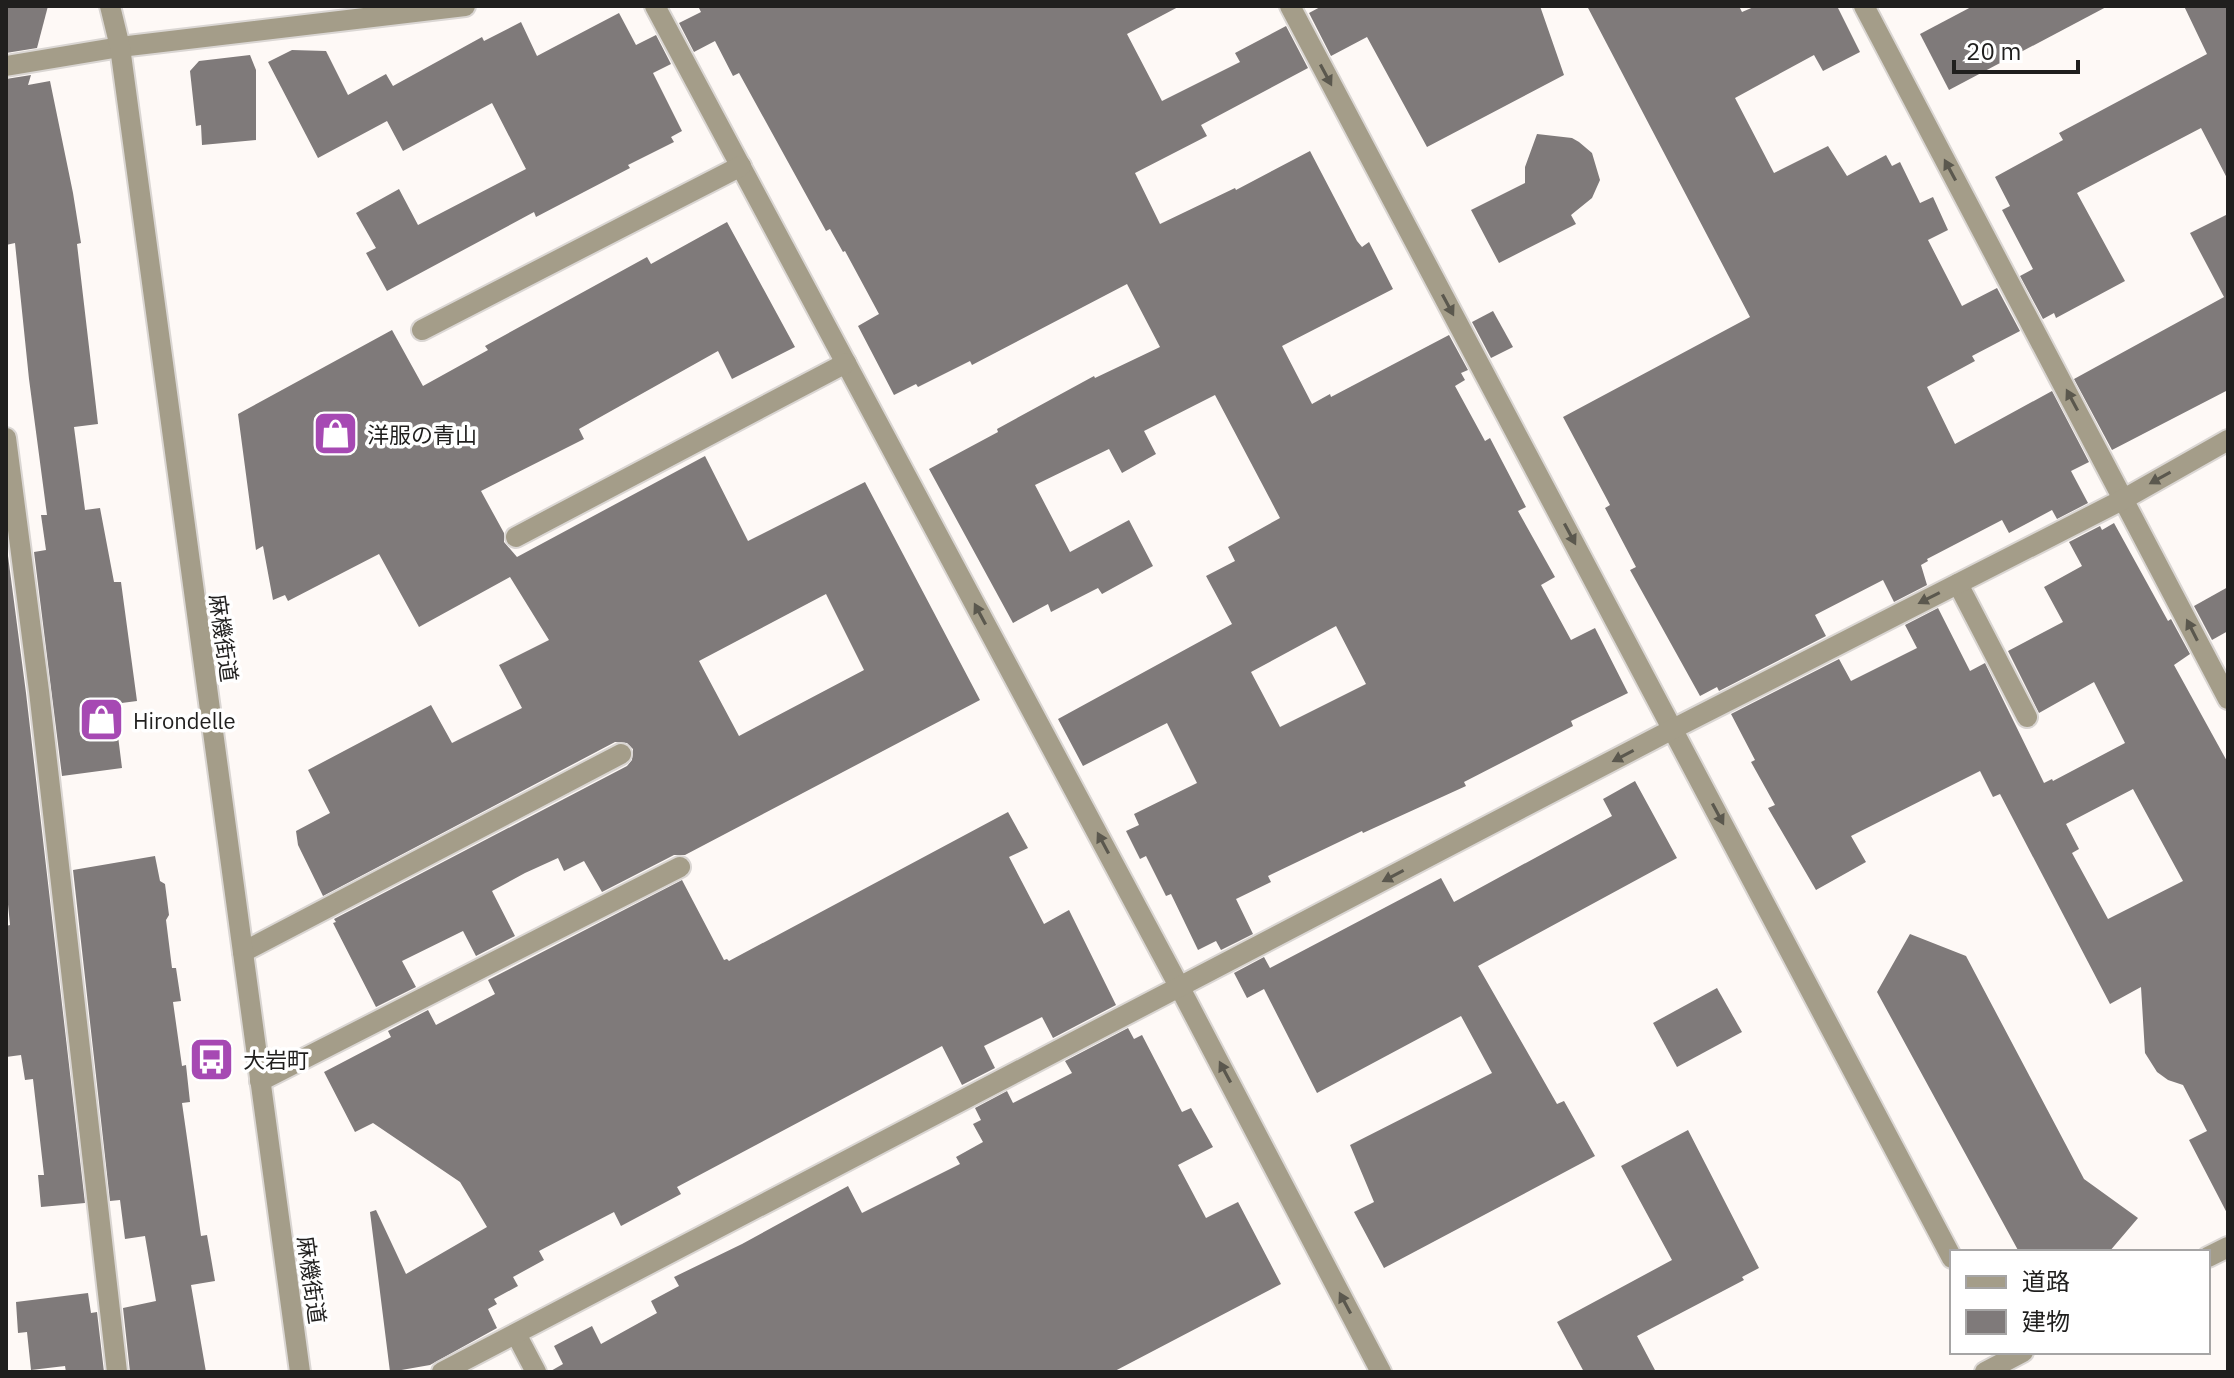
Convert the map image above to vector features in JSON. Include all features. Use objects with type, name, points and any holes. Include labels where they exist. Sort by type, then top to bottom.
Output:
[{"type":"street","name":"麻機街道","points":[[110,6],[120,47],[300,1372]]},
{"type":"street","points":[[6,66],[120,47],[465,6]]},
{"type":"street","points":[[655,6],[1180,988],[1381,1372]]},
{"type":"street","points":[[1290,6],[1950,1254]]},
{"type":"street","points":[[1864,6],[2228,699]]},
{"type":"street","points":[[422,330],[741,166]]},
{"type":"street","points":[[516,537],[846,363]]},
{"type":"street","points":[[6,438],[39,691],[117,1372]]},
{"type":"street","points":[[442,1372],[1673,729],[2124,499],[2228,440]]},
{"type":"street","points":[[1958,584],[2027,717]]},
{"type":"street","points":[[243,952],[621,754]]},
{"type":"street","points":[[260,1081],[680,867]]},
{"type":"street","points":[[2210,1256],[2228,1247]]},
{"type":"street","points":[[516,1334],[536,1372]]},
{"type":"street","points":[[1985,1372],[2011,1359]]},
{"type":"building","points":[[6,6],[48,6],[37,48],[6,53]]},
{"type":"building","points":[[698,6],[1180,6],[1127,34],[1162,101],[1240,62],[1235,53],[1286,26],[1308,68],[1201,125],[1207,136],[1135,173],[1160,224],[1236,190],[1310,151],[1357,241],[1362,247],[1369,242],[1393,289],[1282,346],[1312,404],[1449,335],[1468,370],[1461,373],[1465,380],[1455,386],[1485,441],[1490,438],[1526,507],[1518,511],[1555,577],[1541,585],[1571,640],[1595,628],[1628,693],[1571,721],[1573,726],[1464,782],[1466,786],[1268,876],[1271,882],[1236,899],[1253,934],[1221,950],[1216,941],[1198,950],[1171,894],[1166,896],[1146,856],[1140,859],[1126,831],[1139,825],[1134,814],[1197,783],[1167,723],[1083,766],[1058,719],[1232,624],[1206,576],[1235,561],[1228,547],[1280,518],[1215,395],[1144,431],[1156,454],[1122,473],[1109,449],[1035,485],[1070,552],[1129,520],[1153,566],[1102,594],[1098,588],[1051,612],[1048,604],[1013,623],[929,469],[1094,376],[1160,347],[1127,284],[972,365],[970,361],[918,387],[916,384],[894,395],[858,326],[879,314],[845,251],[830,229],[826,231],[739,73],[733,76],[715,41],[694,52],[679,23],[701,12]],"holes":[[[1336,626],[1366,684],[1280,727],[1251,672]]]},
{"type":"building","points":[[1322,6],[1540,6],[1564,75],[1427,147],[1367,37],[1331,56],[1309,13]]},
{"type":"building","points":[[1587,6],[1739,6],[1742,12],[1756,6],[1837,6],[1860,52],[1823,71],[1814,55],[1735,98],[1774,173],[1828,146],[1847,176],[1886,155],[1892,166],[1900,162],[1920,203],[1933,197],[1948,230],[1928,240],[1962,306],[1997,288],[2020,331],[1972,356],[1975,361],[1927,387],[1955,444],[2052,391],[2089,462],[2071,471],[2088,503],[2057,519],[2052,510],[2009,533],[2002,520],[1927,559],[1921,565],[1927,585],[1894,602],[1883,580],[1815,615],[1826,636],[1719,691],[1717,687],[1700,696],[1630,570],[1636,567],[1605,508],[1610,505],[1563,417],[1750,317]]},
{"type":"building","points":[[1973,6],[2108,6],[1949,90],[1920,34]]},
{"type":"building","points":[[2184,6],[2228,6],[2228,180],[2201,128],[2077,193],[2125,281],[2056,318],[2054,313],[2043,319],[2020,276],[2033,269],[2002,210],[2010,206],[1995,177],[2063,140],[2059,133],[2207,54]]},
{"type":"building","points":[[619,13],[636,45],[656,35],[671,64],[653,73],[682,131],[671,137],[674,142],[536,217],[534,212],[387,291],[366,253],[376,248],[356,213],[399,189],[418,225],[526,169],[492,103],[403,151],[387,121],[318,158],[268,62],[292,50],[326,51],[348,95],[386,74],[393,86],[482,37],[484,41],[521,22],[537,56]]},
{"type":"building","points":[[250,55],[256,70],[256,140],[202,145],[201,125],[196,126],[190,71],[199,61]]},
{"type":"building","points":[[31,75],[28,85],[50,81],[73,193],[81,243],[77,244],[98,424],[74,427],[85,510],[100,508],[114,582],[121,582],[137,701],[114,704],[122,768],[62,776],[34,552],[46,550],[41,515],[47,515],[15,243],[6,245],[6,79]]},
{"type":"building","points":[[1537,134],[1572,138],[1579,142],[1592,153],[1600,180],[1592,198],[1571,215],[1576,224],[1499,263],[1471,210],[1525,183],[1525,167]]},
{"type":"building","points":[[2228,214],[2228,390],[2112,450],[2074,379],[2224,297],[2190,233]]},
{"type":"building","points":[[727,222],[795,347],[732,379],[718,351],[579,429],[584,439],[481,491],[504,533],[504,542],[517,557],[705,456],[748,541],[865,482],[980,700],[685,855],[674,855],[602,892],[584,861],[564,871],[558,858],[525,873],[492,891],[515,936],[476,956],[463,931],[402,961],[416,987],[376,1007],[333,923],[336,922],[334,919],[627,766],[632,760],[633,749],[627,743],[615,742],[323,896],[298,845],[296,831],[330,813],[308,770],[431,705],[452,743],[522,708],[499,665],[549,640],[510,577],[419,627],[379,554],[288,601],[285,595],[273,600],[263,546],[256,550],[238,414],[392,330],[423,386],[488,350],[485,346],[647,257],[651,264]],"holes":[[[826,594],[864,670],[739,736],[699,661]]]},
{"type":"building","points":[[1493,311],[1513,347],[1491,358],[1472,322]]},
{"type":"building","points":[[2114,523],[2168,621],[2171,619],[2190,654],[2174,665],[2228,763],[2228,1215],[2189,1140],[2207,1131],[2183,1085],[2157,1072],[2145,1053],[2141,987],[2110,1004],[2000,794],[1993,797],[1980,771],[1851,836],[1866,862],[1816,890],[1768,808],[1775,805],[1751,762],[1755,760],[1731,714],[1839,659],[1851,681],[1917,648],[1905,625],[1938,608],[1970,671],[1985,663],[2044,783],[2053,781],[2125,743],[2094,682],[2039,713],[2008,651],[2063,622],[2044,587],[2082,566],[2069,542],[2100,526],[2102,530]],"holes":[[[2133,789],[2183,881],[2108,919],[2072,853],[2079,849],[2066,824]]]},
{"type":"building","points":[[6,556],[26,693],[85,1203],[41,1207],[38,1175],[44,1175],[33,1079],[25,1080],[21,1055],[6,1057],[6,926],[10,925],[6,884]]},
{"type":"building","points":[[2228,587],[2228,631],[2212,640],[2194,606]]},
{"type":"building","points":[[1635,781],[1677,858],[1478,966],[1557,1104],[1564,1101],[1595,1156],[1384,1268],[1354,1212],[1374,1202],[1350,1145],[1492,1073],[1461,1016],[1317,1093],[1264,989],[1247,998],[1234,973],[1264,957],[1270,968],[1441,878],[1454,902],[1612,816],[1603,799]]},
{"type":"building","points":[[1008,812],[1028,848],[1009,857],[1044,924],[1069,910],[1116,1005],[1053,1038],[1042,1017],[984,1046],[995,1068],[962,1085],[942,1046],[677,1187],[681,1194],[621,1226],[614,1212],[539,1251],[544,1260],[513,1277],[518,1286],[494,1299],[497,1304],[488,1309],[497,1328],[430,1365],[390,1372],[370,1212],[376,1210],[406,1274],[487,1227],[460,1182],[373,1123],[355,1132],[324,1072],[391,1037],[388,1031],[428,1010],[436,1025],[495,994],[488,980],[682,880],[724,960],[729,961]]},
{"type":"building","points":[[155,856],[160,881],[165,884],[172,968],[176,968],[181,1001],[173,1002],[190,1102],[182,1103],[201,1236],[207,1235],[215,1281],[191,1285],[206,1372],[130,1372],[123,1308],[156,1301],[145,1236],[125,1239],[120,1200],[110,1201],[73,870]]},
{"type":"building","points":[[1910,934],[1966,956],[2084,1179],[2138,1218],[2111,1250],[2018,1250],[1877,992]]},
{"type":"building","points":[[1717,988],[1742,1032],[1677,1067],[1653,1023]]},
{"type":"building","points":[[1128,1028],[1134,1039],[1142,1035],[1182,1112],[1191,1108],[1213,1147],[1178,1165],[1206,1218],[1238,1202],[1281,1284],[1113,1372],[549,1372],[563,1364],[554,1346],[592,1326],[601,1344],[657,1313],[651,1301],[679,1286],[674,1277],[848,1186],[862,1213],[960,1164],[956,1157],[983,1142],[973,1124],[981,1120],[975,1108],[1007,1091],[1013,1103],[1072,1073],[1065,1061]]},
{"type":"building","points":[[1688,1130],[1759,1268],[1742,1277],[1744,1280],[1637,1336],[1656,1372],[1584,1372],[1557,1322],[1672,1260],[1621,1166]]},
{"type":"building","points":[[88,1293],[91,1313],[97,1312],[104,1372],[66,1372],[65,1366],[31,1370],[27,1332],[18,1333],[16,1302]]},
{"type":"place","name":"洋服の青山","points":[[336,434]]},
{"type":"place","name":"Hirondelle","points":[[102,720]]},
{"type":"place","name":"大岩町","points":[[212,1059]]}]
